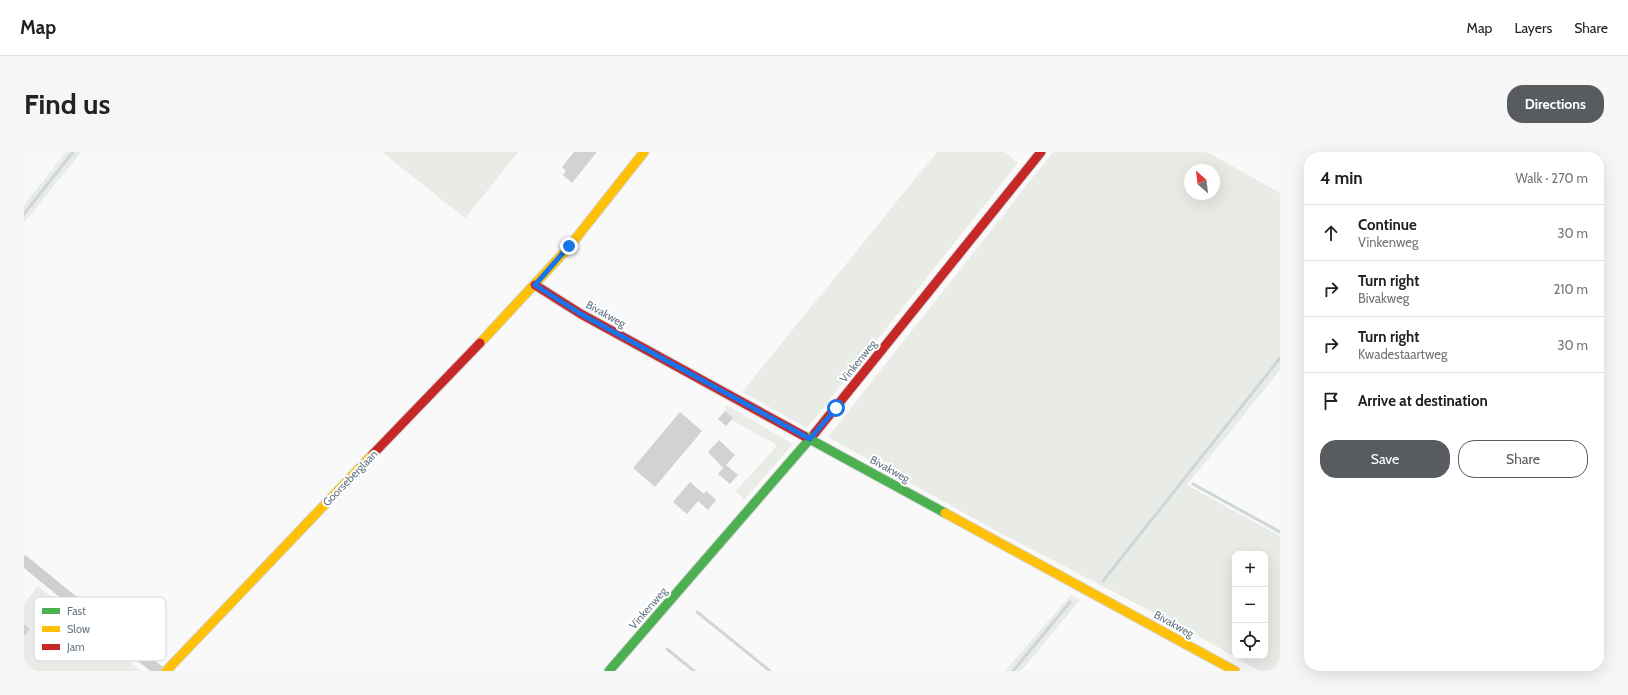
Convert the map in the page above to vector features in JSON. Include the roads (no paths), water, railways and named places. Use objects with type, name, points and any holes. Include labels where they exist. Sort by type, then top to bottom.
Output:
[{"type":"street","name":"Goorseberglaan","points":[[166,671],[535,285],[569,246],[644,152]]},
{"type":"street","name":"Vinkenweg","points":[[609,671],[810,439],[1041,152]]},
{"type":"street","name":"Bivakweg","points":[[535,285],[581,314],[1235,671]]},
{"type":"street","points":[[24,561],[68,597]]},
{"type":"street","points":[[147,661],[159,671]]},
{"type":"waterway","points":[[24,214],[73,152]]},
{"type":"waterway","points":[[1103,581],[1280,358]]},
{"type":"waterway","points":[[1193,484],[1280,532]]},
{"type":"waterway","points":[[1013,671],[1070,602]]},
{"type":"waterway","points":[[697,612],[770,671]]},
{"type":"waterway","points":[[667,649],[694,671]]}]
